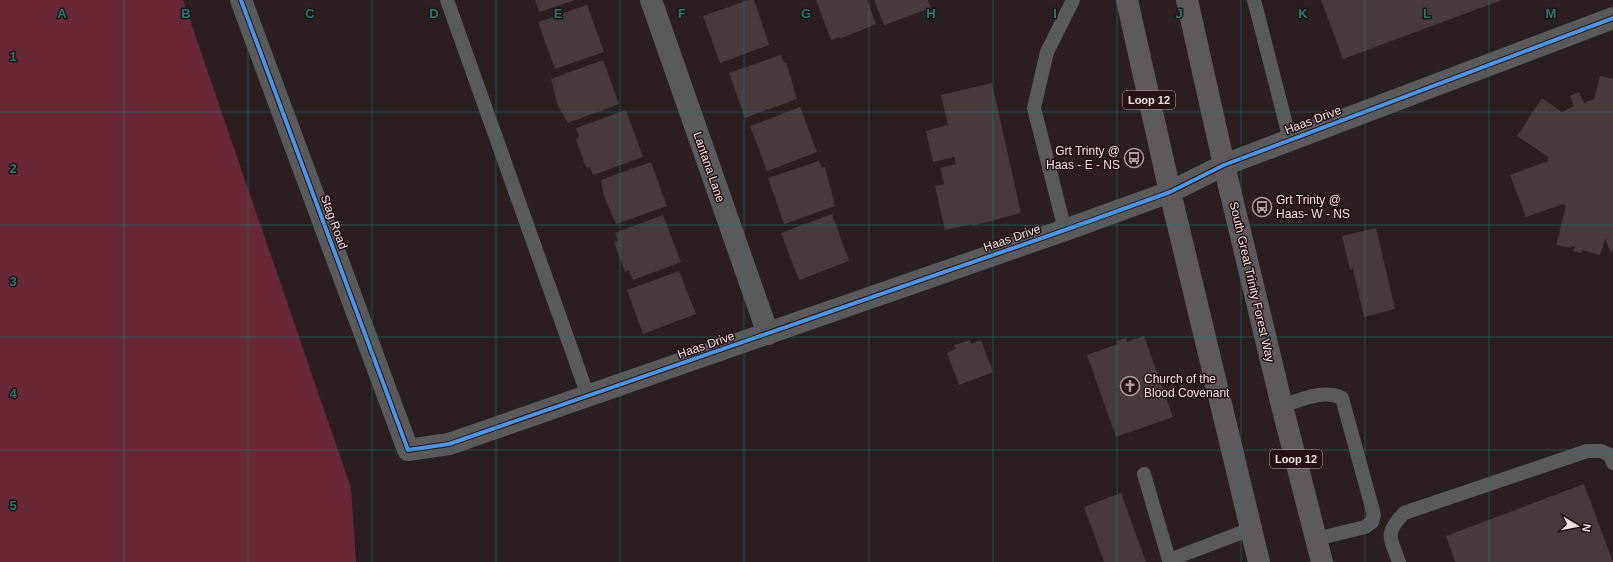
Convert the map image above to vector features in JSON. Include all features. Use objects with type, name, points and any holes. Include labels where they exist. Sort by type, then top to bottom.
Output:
[{"type":"main road","name":"Loop 12","points":[[1127,0],[1170,192],[1259,562]]},
{"type":"main road","name":"South Great Trinity Forest Way","points":[[1187,0],[1224,165],[1282,406],[1322,562]]},
{"type":"street","name":"Stag Road","points":[[241,0],[408,450]]},
{"type":"street","name":"Lantana Lane","points":[[653,1],[768,334]]},
{"type":"street","name":"Haas Drive","points":[[408,450],[449,444],[1065,230],[1170,192],[1224,165],[1613,18]]},
{"type":"lane","points":[[447,0],[588,396]]},
{"type":"lane","points":[[1065,230],[1034,108],[1046,52],[1073,0]]},
{"type":"lane","points":[[1254,0],[1290,140]]},
{"type":"lane","points":[[1282,406],[1318,395],[1335,395],[1342,398],[1374,515],[1372,522],[1365,527],[1316,539]]},
{"type":"lane","points":[[1399,562],[1390,536],[1392,525],[1404,513],[1587,451],[1601,451],[1610,455],[1613,463]]},
{"type":"lane","points":[[1144,474],[1170,561],[1251,529]]},
{"type":"lane","points":[[1373,520],[1391,530]]},
{"type":"shaded area","points":[[0,0],[183,0],[351,488],[356,562],[0,562]]},
{"type":"building","points":[[535,0],[575,0],[539,12]]},
{"type":"building","points":[[748,0],[754,0],[769,45],[720,63],[703,16]]},
{"type":"building","points":[[816,0],[867,0],[876,24],[840,39],[839,37],[831,40]]},
{"type":"building","points":[[874,0],[928,0],[931,8],[884,25]]},
{"type":"building","points":[[1321,0],[1502,0],[1343,59]]},
{"type":"building","points":[[587,5],[604,52],[555,69],[538,22]]},
{"type":"building","points":[[781,55],[784,63],[786,62],[797,99],[745,118],[729,73]]},
{"type":"building","points":[[603,60],[619,104],[568,123],[558,106],[551,79]]},
{"type":"building","points":[[1600,76],[1613,79],[1613,250],[1610,251],[1605,238],[1600,255],[1582,250],[1582,253],[1573,251],[1575,247],[1571,246],[1571,248],[1556,245],[1566,206],[1563,204],[1526,217],[1510,175],[1548,161],[1548,157],[1517,136],[1542,98],[1562,112],[1574,106],[1570,96],[1579,92],[1584,103],[1594,99]]},
{"type":"building","points":[[992,83],[1021,213],[972,226],[972,224],[945,230],[935,186],[944,184],[940,168],[956,164],[954,157],[933,162],[926,131],[948,125],[941,95]]},
{"type":"building","points":[[800,107],[817,152],[767,171],[750,126]]},
{"type":"building","points":[[626,110],[643,157],[593,175],[590,167],[586,168],[576,139],[579,137],[576,128]]},
{"type":"building","points":[[819,161],[822,168],[825,167],[835,206],[784,224],[768,178]]},
{"type":"building","points":[[651,162],[667,206],[616,224],[604,196],[601,180]]},
{"type":"building","points":[[832,214],[849,261],[799,280],[781,233]]},
{"type":"building","points":[[663,215],[681,262],[633,280],[629,270],[625,272],[614,242],[618,241],[615,233]]},
{"type":"building","points":[[1376,228],[1395,309],[1364,317],[1353,269],[1350,270],[1342,236]]},
{"type":"building","points":[[679,271],[696,314],[643,334],[627,290]]},
{"type":"building","name":"Church of the Blood Covenant","points":[[1144,336],[1173,417],[1116,437],[1087,355],[1118,344],[1117,341],[1126,338],[1127,342]]},
{"type":"building","points":[[970,340],[971,344],[981,340],[993,372],[959,385],[947,353],[956,349],[954,345]]},
{"type":"building","points":[[1584,484],[1613,562],[1455,562],[1446,536]]},
{"type":"building","points":[[1121,493],[1146,562],[1104,562],[1084,507]]},
{"type":"cycle path","points":[[241,0],[408,450],[449,444],[1065,230],[1170,192],[1224,165],[1613,18]]},
{"type":"place","name":"Grt Trinty @ Haas - E - NS","points":[[1134,158]]},
{"type":"place","name":"Grt Trinty @ Haas- W - NS","points":[[1262,207]]},
{"type":"place","name":"Church of the Blood Covenant","points":[[1130,386]]}]
